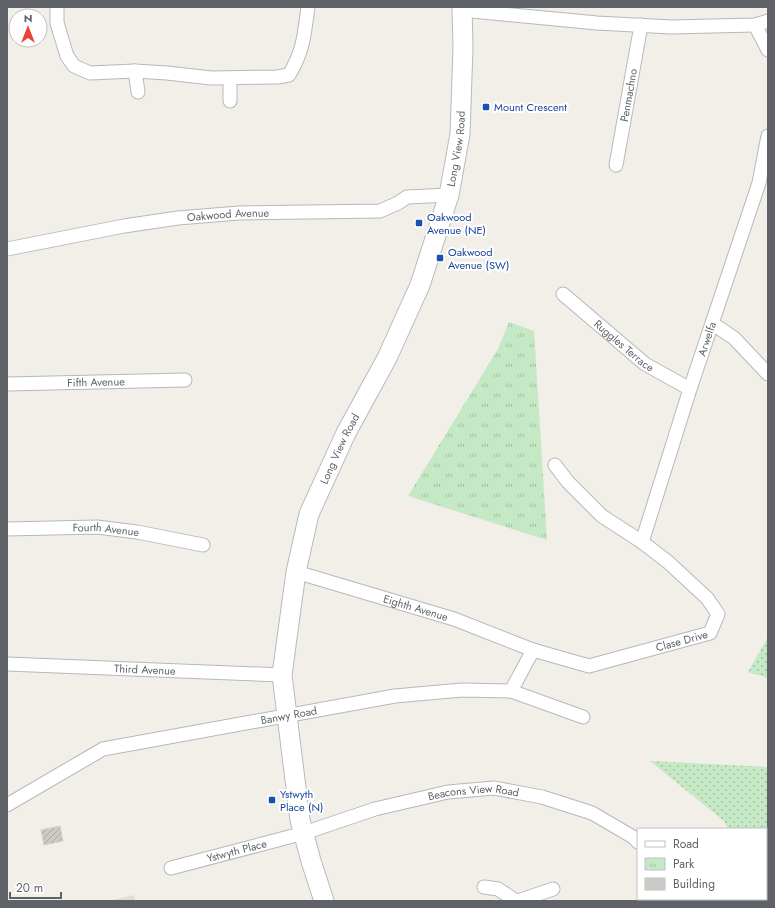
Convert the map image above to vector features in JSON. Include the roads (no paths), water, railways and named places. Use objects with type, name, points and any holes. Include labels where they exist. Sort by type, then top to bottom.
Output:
[{"type":"street","points":[[57,7],[57,23],[67,56],[74,66],[90,73],[135,71],[211,78],[289,76],[297,61],[303,44],[308,7]]},
{"type":"street","points":[[462,8],[597,23],[671,27],[762,23],[768,50]]},
{"type":"street","name":"Long View Road","points":[[324,901],[300,820],[282,676],[296,572],[310,514],[346,433],[387,358],[420,285],[449,194],[460,134],[463,48],[462,8]]},
{"type":"street","name":"Penmachno","points":[[616,165],[640,25]]},
{"type":"street","points":[[135,71],[138,92]]},
{"type":"street","points":[[230,78],[230,101]]},
{"type":"street","name":"Arwelfa","points":[[642,542],[690,389],[764,185],[768,136]]},
{"type":"street","name":"Oakwood Avenue","points":[[7,249],[124,226],[178,218],[239,213],[380,212],[398,203],[407,196],[449,194]]},
{"type":"street","name":"Ruggles Terrace","points":[[563,294],[645,364],[690,389]]},
{"type":"street","points":[[713,324],[734,338],[768,374]]},
{"type":"street","name":"Fifth Avenue","points":[[7,384],[185,380]]},
{"type":"street","points":[[555,465],[568,482],[602,516],[642,542]]},
{"type":"street","name":"Fourth Avenue","points":[[7,528],[97,527],[137,532],[203,545]]},
{"type":"street","name":"Clase Drive","points":[[533,650],[589,666],[710,633],[718,614],[707,598],[668,562],[642,542]]},
{"type":"street","name":"Eighth Avenue","points":[[296,572],[454,619],[533,650]]},
{"type":"street","points":[[511,691],[533,650]]},
{"type":"street","name":"Third Avenue","points":[[7,664],[282,676]]},
{"type":"street","name":"Banwy Road","points":[[7,805],[102,749],[395,696],[462,690],[511,691],[584,717]]},
{"type":"street","name":"Beacons View Road","points":[[304,833],[375,809],[448,792],[494,788],[542,797],[592,813],[633,837],[637,841]]},
{"type":"street","name":"Ystwyth Place","points":[[171,868],[304,833]]},
{"type":"street","points":[[484,887],[498,889],[517,901],[554,889]]},
{"type":"place","name":"Mount Crescent","points":[[486,107]]},
{"type":"place","name":"Oakwood Avenue (NE)","points":[[419,223]]},
{"type":"place","name":"Oakwood Avenue (SW)","points":[[440,258]]},
{"type":"place","name":"Ystwyth Place (N)","points":[[272,800]]}]
